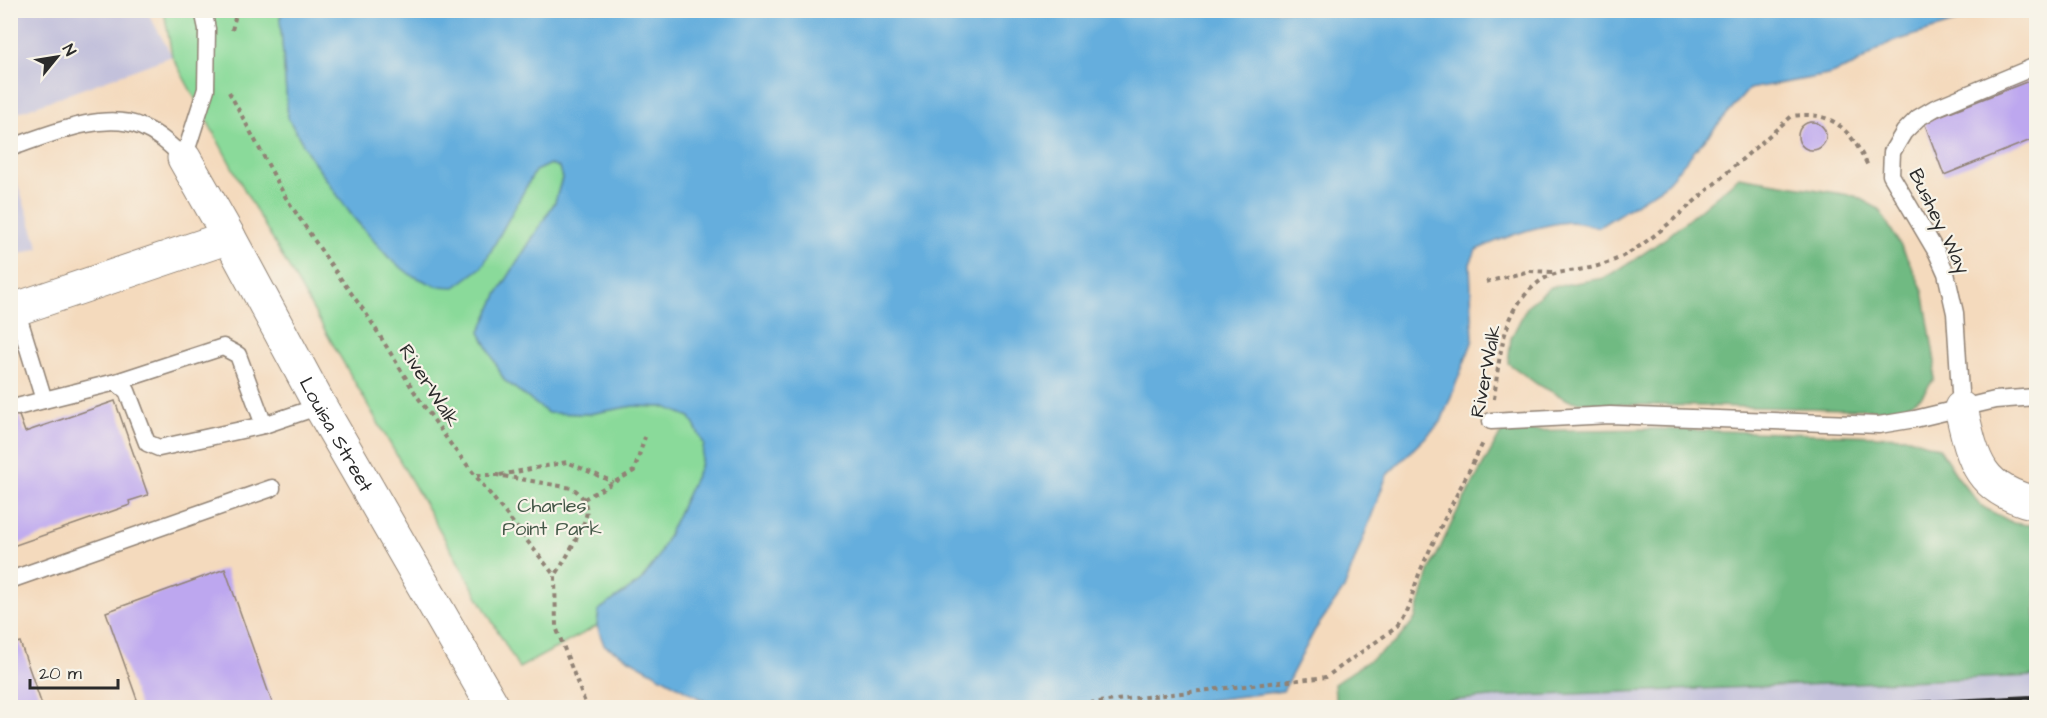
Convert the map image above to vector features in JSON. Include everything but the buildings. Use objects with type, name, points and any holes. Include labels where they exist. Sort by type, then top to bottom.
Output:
[{"type":"street","name":"Louisa Street","points":[[184,158],[320,406],[494,708]]},
{"type":"street","points":[[13,310],[229,237]]},
{"type":"street","points":[[1961,408],[1971,453],[1979,468],[1999,488],[2023,500],[2037,503]]},
{"type":"lane","points":[[10,148],[82,124],[112,121],[141,126],[165,140],[184,158],[206,89],[207,29],[203,10]]},
{"type":"lane","name":"Bushey Way","points":[[1961,408],[1955,313],[1946,273],[1892,175],[1892,152],[1904,132],[1918,118],[1935,108],[2037,66]]},
{"type":"lane","points":[[13,310],[44,400]]},
{"type":"lane","points":[[17,407],[116,382],[223,347],[238,355],[264,425]]},
{"type":"lane","points":[[116,382],[127,391],[147,442],[159,448],[264,425],[320,406]]},
{"type":"lane","points":[[1491,421],[1610,415],[1879,425],[1995,400],[2037,398]]},
{"type":"lane","points":[[10,580],[272,488]]},
{"type":"path","name":"RiverWalk","points":[[223,83],[286,198],[367,315],[417,396],[555,576]]},
{"type":"path","points":[[1486,282],[1530,271],[1554,272],[1585,268],[1602,264],[1631,252],[1660,231],[1792,117],[1809,114],[1835,121],[1858,146],[1871,175]]},
{"type":"path","name":"RiverWalk","points":[[1045,708],[1326,677],[1397,627],[1409,608],[1414,585],[1486,436],[1491,421],[1499,358],[1513,313],[1534,286],[1554,272]]},
{"type":"path","points":[[584,499],[634,471],[645,437]]},
{"type":"path","points":[[497,475],[567,462],[613,482]]},
{"type":"path","points":[[476,475],[497,475],[572,488],[584,499],[587,515],[555,576],[556,627],[587,708]]},
{"type":"shaded area","points":[[11,10],[147,11],[172,56],[11,115]]},
{"type":"shaded area","points":[[10,161],[39,248],[11,257],[10,257]]},
{"type":"shaded area","points":[[2036,676],[2036,708],[1382,708],[1491,697]]},
{"type":"green space","name":"Charles Point Park","points":[[164,11],[284,11],[280,17],[288,118],[311,158],[353,217],[390,259],[482,267],[535,171],[550,164],[559,167],[562,178],[555,202],[498,293],[480,332],[504,380],[548,413],[589,414],[633,406],[665,407],[690,417],[704,444],[700,467],[657,559],[641,581],[599,610],[597,626],[519,668],[250,200],[172,56]]},
{"type":"green space","points":[[1739,177],[1855,196],[1879,209],[1905,253],[1923,290],[1935,362],[1934,379],[1922,396],[1901,410],[1603,404],[1570,401],[1537,384],[1508,363],[1511,338],[1528,305],[1551,287],[1604,278],[1631,262],[1667,237]]},
{"type":"green space","points":[[1659,429],[1906,437],[1939,448],[1957,476],[1981,506],[2013,523],[2036,526],[2036,676],[1491,697],[1382,707],[1336,707],[1334,684],[1396,642],[1415,619],[1429,572],[1456,514],[1502,431]]},
{"type":"water","points":[[284,11],[1993,11],[1889,43],[1852,66],[1828,75],[1749,89],[1664,186],[1599,227],[1571,222],[1547,225],[1510,236],[1476,250],[1470,264],[1473,340],[1441,422],[1387,475],[1344,589],[1315,630],[1283,691],[1147,708],[715,707],[604,645],[597,626],[599,610],[641,581],[657,559],[700,467],[704,444],[690,417],[665,407],[633,406],[589,414],[548,413],[504,380],[480,332],[498,293],[555,202],[562,178],[559,167],[550,164],[535,171],[482,267],[455,287],[436,286],[411,275],[390,259],[353,217],[311,158],[288,118],[280,17]]},
{"type":"railway","points":[[1817,708],[2036,697]]}]
